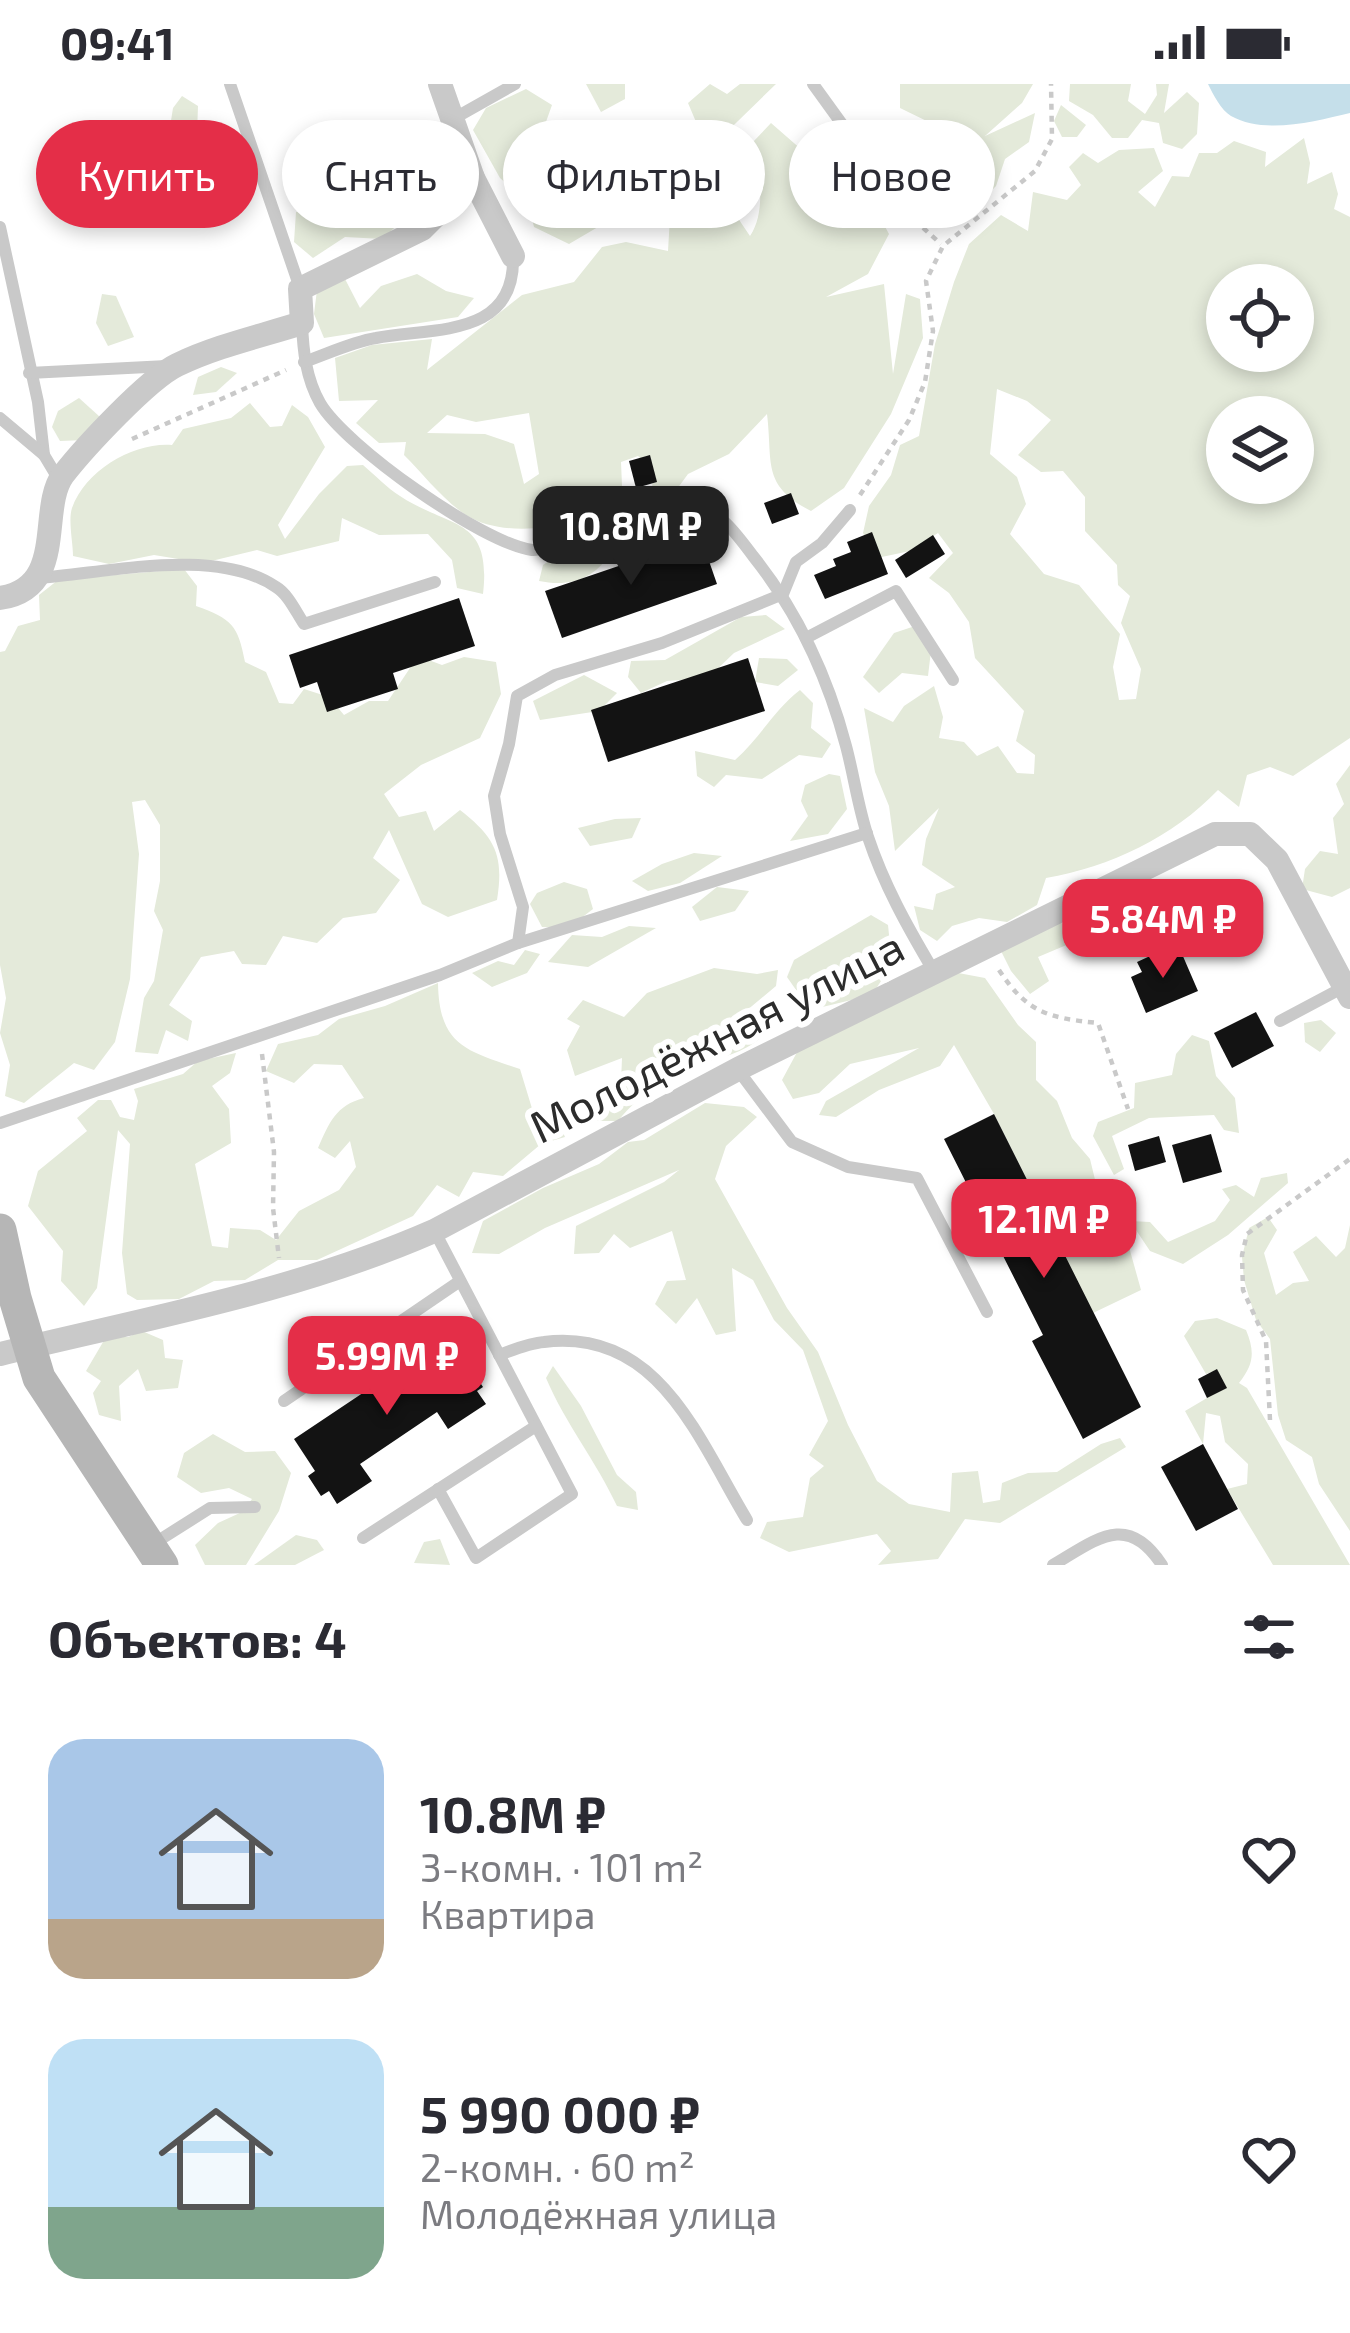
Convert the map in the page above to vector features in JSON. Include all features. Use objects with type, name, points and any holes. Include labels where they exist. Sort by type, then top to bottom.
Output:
[{"type":"street","points":[[440,84],[452,119]]},
{"type":"street","points":[[479,190],[513,256]]},
{"type":"street","points":[[0,598],[37,578],[48,549],[59,480],[120,414],[174,366],[302,323],[300,289],[423,228]]},
{"type":"street","name":"Молодёжная улица","points":[[15,1351],[283,1288],[434,1231],[738,1069],[1215,834],[1250,834],[1277,860],[1347,992]]},
{"type":"street","points":[[0,1230],[15,1351],[155,1559]]},
{"type":"lane","points":[[230,84],[300,289]]},
{"type":"lane","points":[[452,119],[515,84]]},
{"type":"lane","points":[[813,84],[839,120]]},
{"type":"lane","points":[[0,227],[44,454],[59,480]]},
{"type":"lane","points":[[304,362],[373,338],[465,328],[492,310],[514,278],[513,256]]},
{"type":"lane","points":[[302,323],[304,362],[321,406],[358,446],[488,535],[535,551],[692,503],[713,509],[783,594],[806,638],[845,742],[866,833],[893,904],[933,970]]},
{"type":"lane","points":[[29,374],[174,366]]},
{"type":"lane","points":[[0,418],[44,454]]},
{"type":"lane","points":[[518,943],[523,907],[494,796],[517,696],[555,675],[662,643],[783,594],[796,562],[822,543],[850,510]]},
{"type":"lane","points":[[37,578],[178,564],[244,570],[280,589],[304,624],[435,582]]},
{"type":"lane","points":[[806,638],[896,591],[953,680]]},
{"type":"lane","points":[[0,1123],[440,975],[518,943],[866,833]]},
{"type":"lane","points":[[1280,1021],[1347,992]]},
{"type":"lane","points":[[738,1069],[792,1142],[848,1167],[917,1178],[987,1312]]},
{"type":"lane","points":[[434,1231],[572,1494],[476,1558],[438,1489]]},
{"type":"lane","points":[[284,1401],[460,1281]]},
{"type":"lane","points":[[499,1354],[544,1342],[593,1344],[631,1356],[668,1388],[747,1520]]},
{"type":"lane","points":[[363,1538],[536,1426]]},
{"type":"lane","points":[[155,1559],[209,1508],[255,1507]]},
{"type":"lane","points":[[1053,1565],[1104,1534],[1142,1540],[1162,1565]]},
{"type":"path","points":[[850,510],[909,420],[925,382],[933,331],[926,281],[943,246],[1035,171],[1052,139],[1052,84]]},
{"type":"path","points":[[924,228],[943,246]]},
{"type":"path","points":[[133,438],[304,362]]},
{"type":"path","points":[[982,946],[1017,998],[1070,1020],[1098,1023],[1128,1109]]},
{"type":"path","points":[[260,1036],[283,1288]]},
{"type":"path","points":[[1270,1420],[1266,1341],[1243,1290],[1246,1234],[1350,1159]]},
{"type":"green space","points":[[586,84],[625,84],[625,99],[601,112]]},
{"type":"green space","points":[[710,84],[727,94],[740,84],[776,84],[739,120],[695,120],[688,103]]},
{"type":"green space","points":[[900,84],[1033,84],[1022,103],[995,127],[995,120],[925,120],[900,108]]},
{"type":"green space","points":[[1070,84],[1131,84],[1128,101],[1145,114],[1157,95],[1156,84],[1169,84],[1164,113],[1187,92],[1199,103],[1197,134],[1182,149],[1163,143],[1159,123],[1142,120],[1128,138],[1112,138],[1093,115],[1069,101]]},
{"type":"green space","points":[[526,89],[552,105],[547,120],[503,120],[503,181],[479,141],[479,120],[486,108]]},
{"type":"green space","points":[[182,96],[198,106],[197,120],[171,120]]},
{"type":"green space","points":[[1061,105],[1086,125],[1077,137],[1062,137],[1054,121]]},
{"type":"green space","points":[[1035,113],[1029,142],[1005,159],[996,186],[995,131]]},
{"type":"green space","points":[[771,123],[789,139],[789,228],[886,228],[889,234],[868,274],[826,297],[884,284],[893,374],[906,294],[920,299],[923,338],[891,414],[844,488],[811,511],[784,492],[772,471],[767,414],[729,454],[688,474],[677,489],[651,496],[654,471],[638,456],[621,462],[623,509],[544,527],[483,523],[458,509],[404,455],[406,442],[379,443],[356,423],[378,400],[339,401],[335,358],[372,345],[432,339],[427,370],[522,295],[574,282],[602,247],[626,242],[668,251],[669,228],[745,228],[750,236],[754,228],[765,228],[765,129]],"holes":[[[529,413],[539,474],[524,484],[514,444],[485,434],[427,433],[447,415],[476,422]]]},
{"type":"green space","points":[[1304,138],[1310,163],[1307,184],[1332,172],[1338,194],[1334,209],[1350,217],[1350,738],[1293,776],[1270,767],[1247,775],[1239,807],[1218,790],[1181,822],[1139,848],[1046,878],[1037,905],[1007,922],[979,918],[952,926],[937,941],[920,930],[914,906],[933,910],[936,894],[955,887],[922,865],[939,808],[895,851],[889,806],[875,772],[864,708],[893,722],[904,706],[934,686],[943,717],[939,738],[964,742],[977,756],[998,746],[1017,773],[1034,774],[1035,755],[1016,741],[1024,711],[975,658],[969,622],[949,593],[929,578],[953,553],[938,533],[910,551],[877,558],[863,533],[869,506],[891,475],[900,445],[919,436],[935,344],[969,244],[987,228],[995,228],[1001,215],[1028,231],[1033,192],[1067,200],[1081,185],[1069,167],[1083,153],[1098,163],[1119,150],[1154,148],[1163,171],[1138,192],[1155,207],[1172,176],[1189,177],[1199,153],[1217,153],[1234,141],[1266,152],[1265,167]],"holes":[[[997,389],[1027,401],[1051,420],[1018,455],[1041,472],[1063,471],[1085,497],[1085,531],[1117,565],[1118,585],[1130,596],[1121,623],[1141,669],[1136,699],[1119,700],[1113,667],[1120,634],[1079,585],[1044,574],[1010,534],[1026,504],[1017,477],[990,454]]]},
{"type":"green space","points":[[295,228],[394,228],[382,239],[345,237],[313,258],[294,242]]},
{"type":"green space","points":[[536,228],[596,228],[569,244]]},
{"type":"green space","points":[[417,274],[446,291],[474,298],[458,317],[324,338],[314,314],[317,290],[344,277],[360,308],[381,286]]},
{"type":"green space","points":[[102,294],[116,296],[134,337],[108,346],[96,323]]},
{"type":"green space","points":[[221,367],[237,373],[216,392],[193,395],[198,377]]},
{"type":"green space","points":[[79,398],[100,417],[85,440],[60,441],[52,427],[58,411]]},
{"type":"green space","points":[[250,403],[270,427],[282,426],[292,405],[308,417],[325,447],[278,525],[285,539],[347,466],[363,465],[400,496],[474,537],[484,569],[483,594],[457,588],[452,560],[428,534],[379,535],[342,518],[339,541],[277,556],[257,550],[203,563],[154,555],[109,564],[73,556],[72,508],[100,470],[128,453],[172,445],[183,429],[231,418]]},
{"type":"green space","points":[[685,508],[706,511],[718,530],[703,554],[689,533],[665,553],[630,548],[658,514]]},
{"type":"green space","points":[[604,545],[610,554],[588,576],[570,582],[539,581],[543,565],[568,548]]},
{"type":"green space","points":[[184,569],[197,586],[196,606],[231,625],[245,662],[266,672],[279,703],[293,704],[304,689],[329,697],[344,715],[369,701],[388,701],[418,656],[442,665],[464,657],[496,662],[501,694],[480,738],[421,765],[384,794],[399,817],[426,811],[434,831],[460,810],[472,820],[495,849],[497,900],[448,917],[422,904],[389,830],[373,858],[400,880],[376,913],[343,918],[317,943],[283,936],[266,965],[242,964],[234,951],[201,957],[169,1005],[192,1021],[188,1041],[166,1030],[158,1054],[135,1052],[163,930],[154,911],[160,881],[160,825],[145,800],[132,802],[139,854],[130,979],[115,1042],[94,1070],[74,1063],[24,1103],[5,1096],[10,1065],[0,1033],[6,998],[0,965],[0,652],[18,626],[40,620],[39,595],[58,580]]},
{"type":"green space","points":[[766,615],[785,629],[734,653],[708,678],[667,681],[641,693],[628,677],[631,661],[665,660],[741,617]]},
{"type":"green space","points":[[915,626],[931,651],[928,676],[902,673],[879,693],[863,677],[894,633]]},
{"type":"green space","points":[[759,658],[787,659],[798,670],[778,686],[755,682]]},
{"type":"green space","points":[[584,675],[617,693],[599,711],[540,720],[533,701]]},
{"type":"green space","points":[[800,690],[813,703],[811,728],[831,744],[822,758],[799,755],[762,779],[726,775],[714,787],[697,776],[695,751],[735,760]]},
{"type":"green space","points":[[1350,765],[1350,888],[1332,897],[1302,889],[1305,869],[1320,851],[1338,854],[1333,818],[1344,804],[1336,784]]},
{"type":"green space","points":[[829,774],[840,776],[847,809],[828,834],[790,841],[808,816],[801,801],[805,785]]},
{"type":"green space","points":[[641,818],[632,838],[590,846],[578,828],[615,819]]},
{"type":"green space","points":[[694,853],[722,856],[680,883],[648,891],[632,881],[662,864]]},
{"type":"green space","points":[[564,882],[587,889],[593,909],[568,928],[542,927],[530,904],[537,893]]},
{"type":"green space","points":[[717,887],[749,891],[735,911],[700,921],[692,907]]},
{"type":"green space","points":[[871,915],[888,925],[892,964],[872,995],[810,1010],[787,977],[794,960]]},
{"type":"green space","points":[[1044,921],[1076,925],[1076,941],[1038,957],[1049,981],[1030,994],[998,945]]},
{"type":"green space","points":[[629,926],[656,928],[588,967],[548,962],[572,935],[602,937]]},
{"type":"green space","points":[[525,950],[540,954],[527,973],[492,987],[472,973],[498,961],[514,965]]},
{"type":"green space","points":[[714,968],[757,974],[778,970],[776,986],[746,1011],[765,1034],[744,1049],[668,1079],[636,1101],[618,1121],[588,1121],[598,1098],[621,1082],[622,1058],[575,1076],[567,1050],[580,1026],[567,1019],[583,1000],[624,1017],[647,993]]},
{"type":"green space","points":[[953,972],[985,978],[1036,1042],[1036,1080],[1057,1101],[1072,1138],[1090,1159],[1099,1196],[1129,1247],[1141,1290],[1093,1313],[994,1114],[954,1045],[940,1066],[879,1090],[836,1117],[819,1115],[826,1101],[919,1048],[850,1064],[819,1093],[793,1099],[782,1080],[802,1043]]},
{"type":"green space","points":[[438,983],[450,1033],[471,1050],[520,1069],[534,1115],[555,1114],[565,1137],[541,1144],[503,1176],[473,1172],[459,1197],[437,1185],[413,1216],[317,1260],[278,1260],[245,1280],[214,1281],[179,1299],[137,1300],[127,1294],[122,1253],[130,1144],[118,1130],[97,1288],[84,1306],[61,1281],[63,1251],[28,1206],[38,1171],[87,1131],[77,1118],[98,1100],[111,1100],[120,1117],[134,1120],[138,1101],[134,1089],[183,1074],[198,1061],[236,1053],[230,1073],[212,1086],[229,1109],[231,1143],[195,1164],[212,1246],[228,1248],[230,1228],[260,1230],[276,1240],[299,1211],[339,1190],[356,1167],[350,1141],[335,1158],[318,1148],[340,1110],[364,1098],[342,1065],[314,1064],[294,1083],[266,1071],[278,1044],[318,1035],[339,1019]]},
{"type":"green space","points":[[1321,1020],[1336,1033],[1320,1052],[1305,1042],[1304,1023]]},
{"type":"green space","points":[[1192,1035],[1209,1041],[1216,1076],[1235,1098],[1239,1133],[1224,1130],[1214,1115],[1149,1118],[1112,1136],[1124,1169],[1114,1175],[1093,1136],[1098,1122],[1134,1108],[1135,1083],[1172,1075],[1176,1054]]},
{"type":"green space","points":[[705,1103],[744,1107],[757,1117],[726,1146],[715,1179],[787,1308],[818,1352],[877,1481],[909,1504],[950,1512],[952,1473],[978,1471],[983,1503],[1000,1500],[1002,1483],[1028,1473],[1057,1472],[1101,1444],[1120,1438],[1126,1447],[1000,1523],[965,1519],[938,1559],[878,1565],[891,1551],[877,1534],[789,1552],[760,1538],[767,1522],[803,1517],[810,1478],[824,1466],[809,1455],[828,1421],[803,1350],[774,1320],[753,1280],[732,1268],[736,1331],[716,1335],[697,1298],[676,1324],[655,1304],[667,1281],[686,1280],[672,1231],[630,1248],[614,1234],[599,1253],[574,1254],[576,1226],[679,1170],[545,1228],[499,1254],[472,1253],[483,1221],[599,1164],[628,1142],[644,1140]]},
{"type":"green space","points":[[1287,1173],[1288,1183],[1228,1235],[1183,1264],[1150,1251],[1130,1221],[1150,1222],[1168,1242],[1215,1221],[1230,1200],[1222,1189],[1236,1185],[1254,1197],[1261,1178]]},
{"type":"green space","points":[[1268,1217],[1277,1230],[1264,1253],[1276,1295],[1293,1283],[1309,1281],[1293,1252],[1316,1236],[1336,1257],[1345,1248],[1350,1225],[1350,1531],[1319,1484],[1312,1457],[1286,1440],[1278,1415],[1270,1339],[1256,1320],[1242,1257],[1249,1228]]},
{"type":"green space","points":[[1217,1318],[1246,1330],[1252,1358],[1239,1383],[1247,1388],[1350,1565],[1273,1565],[1227,1489],[1247,1484],[1248,1464],[1225,1442],[1220,1416],[1206,1413],[1203,1444],[1185,1411],[1207,1398],[1217,1370],[1206,1374],[1184,1336],[1195,1321]]},
{"type":"green space","points":[[142,1331],[163,1340],[165,1358],[183,1360],[178,1388],[146,1391],[138,1369],[119,1386],[121,1421],[99,1415],[93,1393],[101,1381],[86,1371],[106,1337],[128,1337]]},
{"type":"green space","points":[[553,1366],[581,1406],[617,1475],[636,1492],[638,1510],[617,1506],[546,1378]]},
{"type":"green space","points":[[213,1434],[245,1452],[275,1451],[291,1473],[279,1511],[246,1565],[205,1565],[195,1545],[218,1523],[242,1512],[252,1499],[229,1488],[201,1493],[177,1477],[184,1453]]},
{"type":"green space","points":[[296,1535],[317,1540],[324,1550],[295,1565],[254,1565]]},
{"type":"green space","points":[[440,1539],[450,1565],[414,1563],[424,1542]]},
{"type":"water","points":[[1208,84],[1350,84],[1350,113],[1290,125],[1244,122],[1227,113]]},
{"type":"building","points":[[650,455],[657,482],[636,488],[629,461]]},
{"type":"building","points":[[791,493],[799,514],[772,524],[764,503]]},
{"type":"building","points":[[872,532],[888,574],[825,599],[814,575],[836,566],[833,559],[851,552],[847,542]]},
{"type":"building","points":[[933,535],[945,554],[906,578],[895,560]]},
{"type":"building","points":[[701,538],[717,584],[562,638],[545,591]]},
{"type":"building","points":[[459,598],[475,646],[393,673],[398,689],[327,712],[317,682],[300,688],[289,655]]},
{"type":"building","points":[[748,658],[765,711],[608,762],[591,710]]},
{"type":"building","points":[[1161,951],[1165,962],[1182,954],[1198,991],[1146,1013],[1131,977],[1142,972],[1137,962]]},
{"type":"building","points":[[1256,1012],[1274,1046],[1232,1068],[1214,1033]]},
{"type":"building","points":[[994,1114],[1141,1407],[1083,1439],[1032,1341],[1043,1335],[944,1139]]},
{"type":"building","points":[[1211,1134],[1222,1172],[1183,1183],[1172,1145]]},
{"type":"building","points":[[1159,1136],[1166,1162],[1135,1171],[1128,1145]]},
{"type":"building","points":[[442,1340],[464,1371],[470,1367],[483,1387],[477,1391],[486,1404],[448,1429],[437,1412],[360,1464],[372,1481],[337,1504],[329,1491],[321,1496],[308,1476],[315,1471],[294,1439]]},
{"type":"building","points":[[1217,1369],[1227,1388],[1207,1398],[1198,1379]]},
{"type":"building","points":[[1203,1444],[1238,1509],[1196,1531],[1161,1467]]}]
